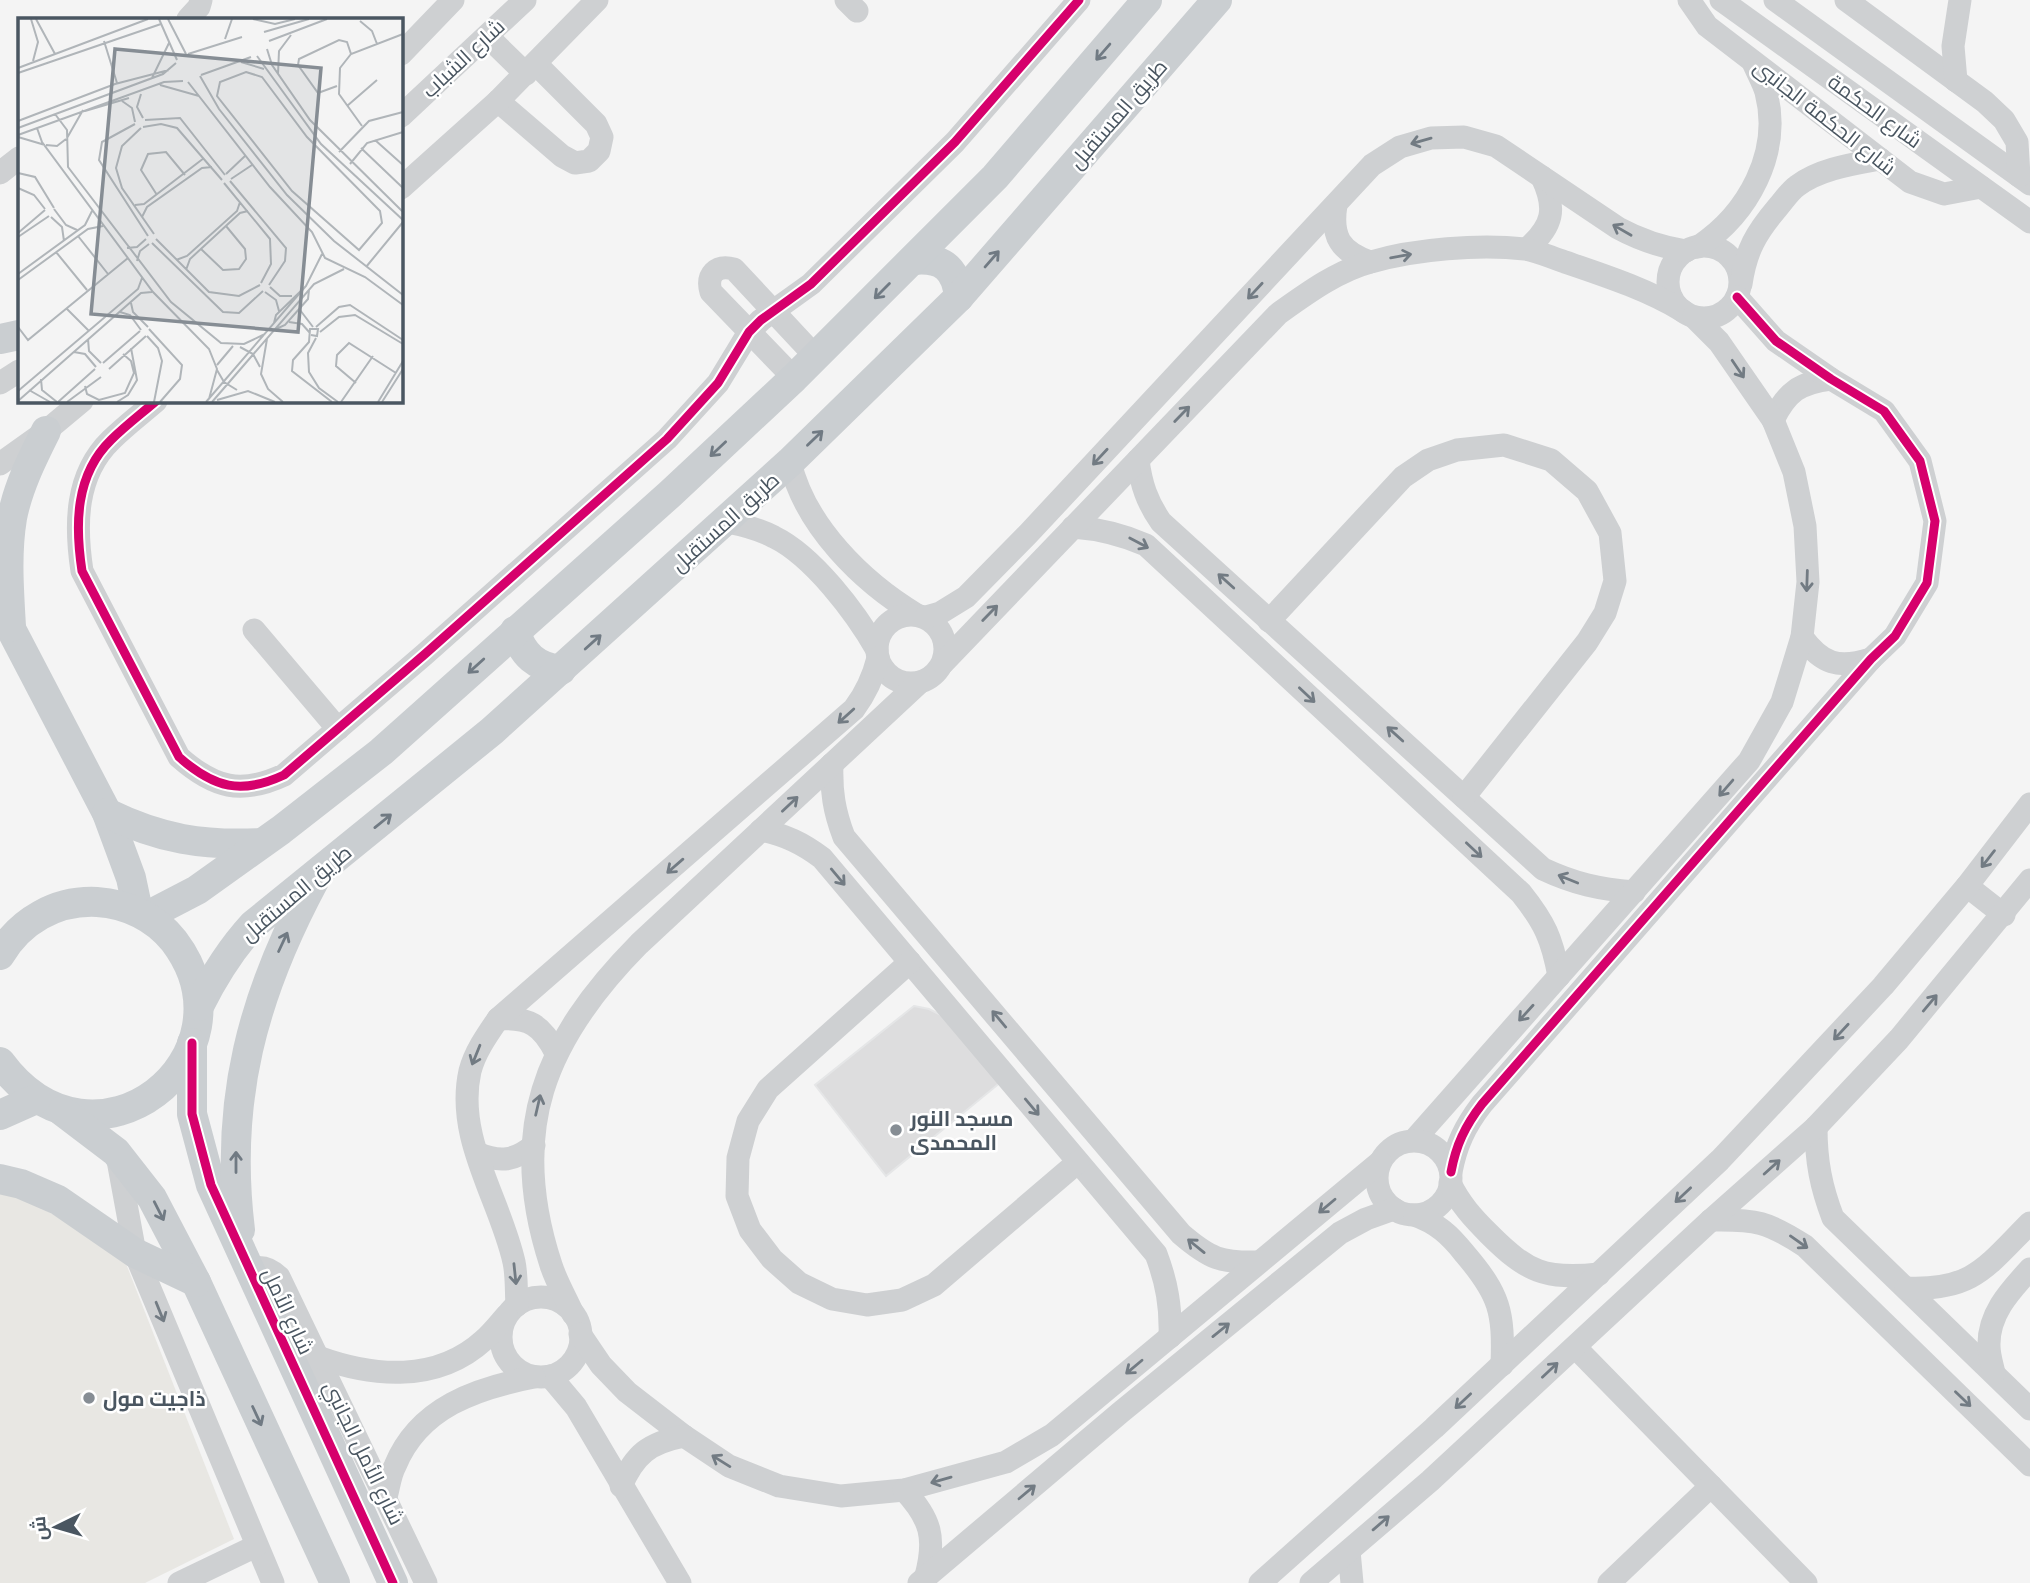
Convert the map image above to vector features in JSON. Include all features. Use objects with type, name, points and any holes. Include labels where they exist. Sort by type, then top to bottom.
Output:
[{"type":"main road","points":[[142,914],[197,890],[381,752],[670,494],[816,357],[995,177],[1147,0]]},
{"type":"main road","name":"طريق المستقبل","points":[[199,1006],[232,948],[253,925],[492,731],[561,670],[727,522],[959,297],[1217,0]]},
{"type":"main road","points":[[913,260],[928,258],[941,262],[951,271],[958,284],[959,297]]},
{"type":"main road","points":[[0,339],[18,335]]},
{"type":"main road","points":[[46,431],[26,473],[12,517],[6,620],[107,813],[142,914]]},
{"type":"main road","points":[[515,631],[527,656],[549,668],[561,670]]},
{"type":"main road","points":[[107,813],[128,824],[173,839],[220,844],[262,843]]},
{"type":"main road","points":[[246,1262],[238,1215],[236,1156],[239,1097],[245,1058],[254,1020],[281,946],[318,873]]},
{"type":"main road","points":[[0,955],[8,941],[29,921],[54,907],[82,901],[111,903],[142,914],[168,933],[184,954],[194,979],[199,1006],[192,1043],[180,1068],[163,1088],[140,1103],[102,1114],[88,1115],[49,1105],[0,1115]]},
{"type":"main road","name":"شارع الأمل","points":[[192,1043],[192,1114],[211,1185],[393,1583]]},
{"type":"main road","points":[[0,1062],[15,1082],[116,1152],[152,1198],[195,1282],[335,1583]]},
{"type":"main road","points":[[0,1179],[21,1184],[58,1200],[135,1253],[195,1282]]},
{"type":"street","points":[[402,53],[453,0]]},
{"type":"street","name":"شارع الشباب","points":[[402,115],[525,0]]},
{"type":"street","points":[[402,187],[498,101],[597,0]]},
{"type":"street","points":[[155,402],[109,441],[82,486],[78,513],[78,548],[82,571],[179,757],[197,773],[217,783],[244,787],[265,784],[284,775],[338,729],[667,439],[718,383],[750,332],[811,284],[955,142],[1079,0]]},
{"type":"street","name":"شارع الحكمة الجانبى","points":[[1689,0],[1707,26],[1910,183],[1944,194],[1981,187]]},
{"type":"street","name":"شارع الحكمة","points":[[1721,0],[2030,222]]},
{"type":"street","name":"شارع الحكمة","points":[[1775,0],[2025,180]]},
{"type":"street","points":[[1846,0],[2004,120],[2017,142],[2025,180]]},
{"type":"street","points":[[1956,81],[1953,46],[1960,0]]},
{"type":"street","points":[[487,36],[596,124],[603,137],[600,151],[589,161],[575,163],[562,156],[498,101]]},
{"type":"street","points":[[1414,1140],[1749,761],[1782,702],[1802,637],[1808,582],[1805,526],[1794,472],[1773,421],[1719,342],[1673,301],[1669,288],[1669,273],[1675,261],[1714,236],[1741,209],[1766,159],[1770,126],[1766,93],[1753,62]]},
{"type":"street","points":[[680,1583],[576,1407],[542,1376],[520,1371],[508,1361],[502,1346],[501,1331],[512,1310],[514,1262],[469,1126],[467,1098],[471,1069],[481,1043],[498,1020],[854,709],[870,685],[880,635],[889,623],[902,615],[940,613],[966,597],[1372,166],[1400,147],[1431,138],[1464,137],[1496,146],[1618,228],[1640,239],[1662,247],[1711,247],[1723,251],[1739,271],[1739,290],[1776,341],[1884,411],[1920,461],[1936,521],[1927,583],[1895,636],[1871,659],[1482,1104],[1467,1124],[1456,1147],[1446,1195],[1438,1206],[1427,1212],[1404,1212],[1366,1219],[1340,1233],[922,1580]]},
{"type":"street","points":[[0,173],[18,159]]},
{"type":"street","points":[[386,1497],[395,1465],[413,1437],[435,1413],[464,1396],[487,1388],[562,1371],[573,1360],[579,1348],[577,1324],[551,1266],[538,1216],[534,1145],[536,1113],[544,1082],[556,1053],[579,1013],[607,977],[920,682],[934,675],[1278,314],[1307,293],[1370,262],[1459,249],[1527,249],[1628,284],[1689,314],[1707,318],[1720,315],[1730,307],[1739,290],[1744,264],[1759,228],[1797,186],[1823,173],[1880,159]]},
{"type":"street","points":[[1527,249],[1542,236],[1551,217],[1551,196],[1542,177]]},
{"type":"street","points":[[1336,205],[1333,223],[1339,242],[1352,255],[1370,262]]},
{"type":"street","points":[[794,378],[711,292],[708,284],[710,275],[725,266],[734,269],[816,357]]},
{"type":"street","points":[[0,383],[18,372]]},
{"type":"street","points":[[1773,421],[1782,403],[1795,390],[1812,381],[1831,379]]},
{"type":"street","points":[[0,464],[81,402]]},
{"type":"street","points":[[1269,621],[1403,477],[1428,460],[1457,450],[1504,445],[1550,460],[1587,491],[1610,533],[1615,581],[1605,613],[1587,642],[1464,797]]},
{"type":"street","points":[[1138,460],[1141,483],[1148,504],[1161,523],[1543,869],[1571,882],[1634,892]]},
{"type":"street","points":[[790,462],[796,486],[807,509],[822,530],[888,598],[936,625],[943,636],[946,649],[943,663]]},
{"type":"street","points":[[727,522],[751,527],[776,537],[798,552],[861,622],[884,670],[894,679],[907,683],[920,682]]},
{"type":"street","points":[[1073,527],[1111,532],[1146,545],[1521,894],[1541,917],[1553,946],[1559,976]]},
{"type":"street","points":[[254,630],[338,729]]},
{"type":"street","points":[[1802,637],[1814,653],[1831,663],[1851,665],[1871,659]]},
{"type":"street","points":[[1350,735],[1371,712]]},
{"type":"street","points":[[832,764],[834,814],[844,837],[1181,1234],[1203,1253],[1221,1260],[1230,1263],[1259,1262]]},
{"type":"street","points":[[1260,1583],[1434,1428],[1720,1160],[1883,986],[1967,886],[2030,804]]},
{"type":"street","points":[[761,831],[783,835],[804,844],[822,858],[1156,1254],[1166,1281],[1171,1309],[1170,1337]]},
{"type":"street","points":[[1496,870],[1518,845]]},
{"type":"street","points":[[1311,1583],[1459,1455],[1711,1220],[1816,1127],[1899,1040],[2030,880]]},
{"type":"street","points":[[1967,886],[2004,915]]},
{"type":"street","points":[[910,962],[768,1089],[748,1121],[738,1158],[737,1196],[750,1230],[772,1259],[799,1283],[832,1299],[867,1305],[902,1300],[934,1285],[1078,1162]]},
{"type":"street","points":[[498,1020],[516,1018],[534,1024],[548,1037],[556,1053]]},
{"type":"street","points":[[1009,1080],[1032,1058]]},
{"type":"street","points":[[1816,1127],[1816,1158],[1833,1218],[2030,1409]]},
{"type":"street","points":[[318,1357],[347,1368],[384,1373],[421,1372],[453,1361],[482,1342],[512,1310],[531,1298],[547,1298],[562,1303],[601,1365],[627,1392],[684,1436],[729,1466],[779,1486],[841,1496],[904,1490],[1006,1462],[1052,1435],[1380,1162],[1394,1146],[1414,1140],[1438,1149],[1446,1160],[1458,1199],[1469,1214],[1514,1259],[1541,1272],[1570,1277],[1600,1274]]},
{"type":"street","points":[[477,1153],[492,1160],[507,1160],[522,1155],[534,1145]]},
{"type":"street","points":[[116,1152],[135,1253],[273,1583]]},
{"type":"street","points":[[1380,1162],[1378,1188],[1384,1200],[1404,1212],[1432,1222],[1447,1233],[1489,1282],[1499,1307],[1503,1335],[1502,1365]]},
{"type":"street","points":[[1711,1220],[1746,1220],[1778,1228],[1805,1246],[2030,1465]]},
{"type":"street","points":[[1906,1288],[1933,1289],[1959,1283],[1983,1270],[2030,1223]]},
{"type":"street","name":"شارع الأمل الجانبي","points":[[246,1262],[266,1268],[279,1277],[426,1583]]},
{"type":"street","points":[[1994,1373],[1989,1345],[1994,1317],[2009,1293],[2030,1269]]},
{"type":"street","points":[[1575,1347],[1805,1583]]},
{"type":"street","points":[[1434,1428],[1459,1455]]},
{"type":"street","points":[[621,1486],[629,1466],[644,1451],[663,1440],[684,1436]]},
{"type":"street","points":[[1609,1583],[1711,1486]]},
{"type":"street","points":[[904,1490],[920,1508],[930,1530],[932,1553],[922,1580]]},
{"type":"street","points":[[179,1583],[256,1546]]},
{"type":"street","points":[[1349,1550],[1352,1583]]},
{"type":"shaded area","name":"ذاجيت مول","points":[[0,1192],[32,1202],[123,1256],[234,1539],[145,1583],[0,1583]]},
{"type":"building","name":"مسجد النور المحمدى","points":[[914,1006],[941,1015],[1001,1082],[886,1176],[815,1085]]},
{"type":"cycle path","points":[[155,402],[111,440],[90,469],[80,501],[82,571],[179,757],[216,782],[241,786],[269,781],[284,775],[425,654],[667,439],[718,383],[749,332],[761,320],[811,284],[955,142],[1079,0]]},
{"type":"cycle path","points":[[1451,1172],[1462,1136],[1482,1104],[1871,659],[1895,636],[1927,583],[1935,521],[1920,461],[1884,411],[1776,341],[1737,297]]},
{"type":"cycle path","points":[[192,1043],[192,1114],[211,1185],[393,1583]]},
{"type":"place","name":"مسجد النور المحمدى","points":[[896,1130]]},
{"type":"place","name":"ذاجيت مول","points":[[89,1398]]}]
